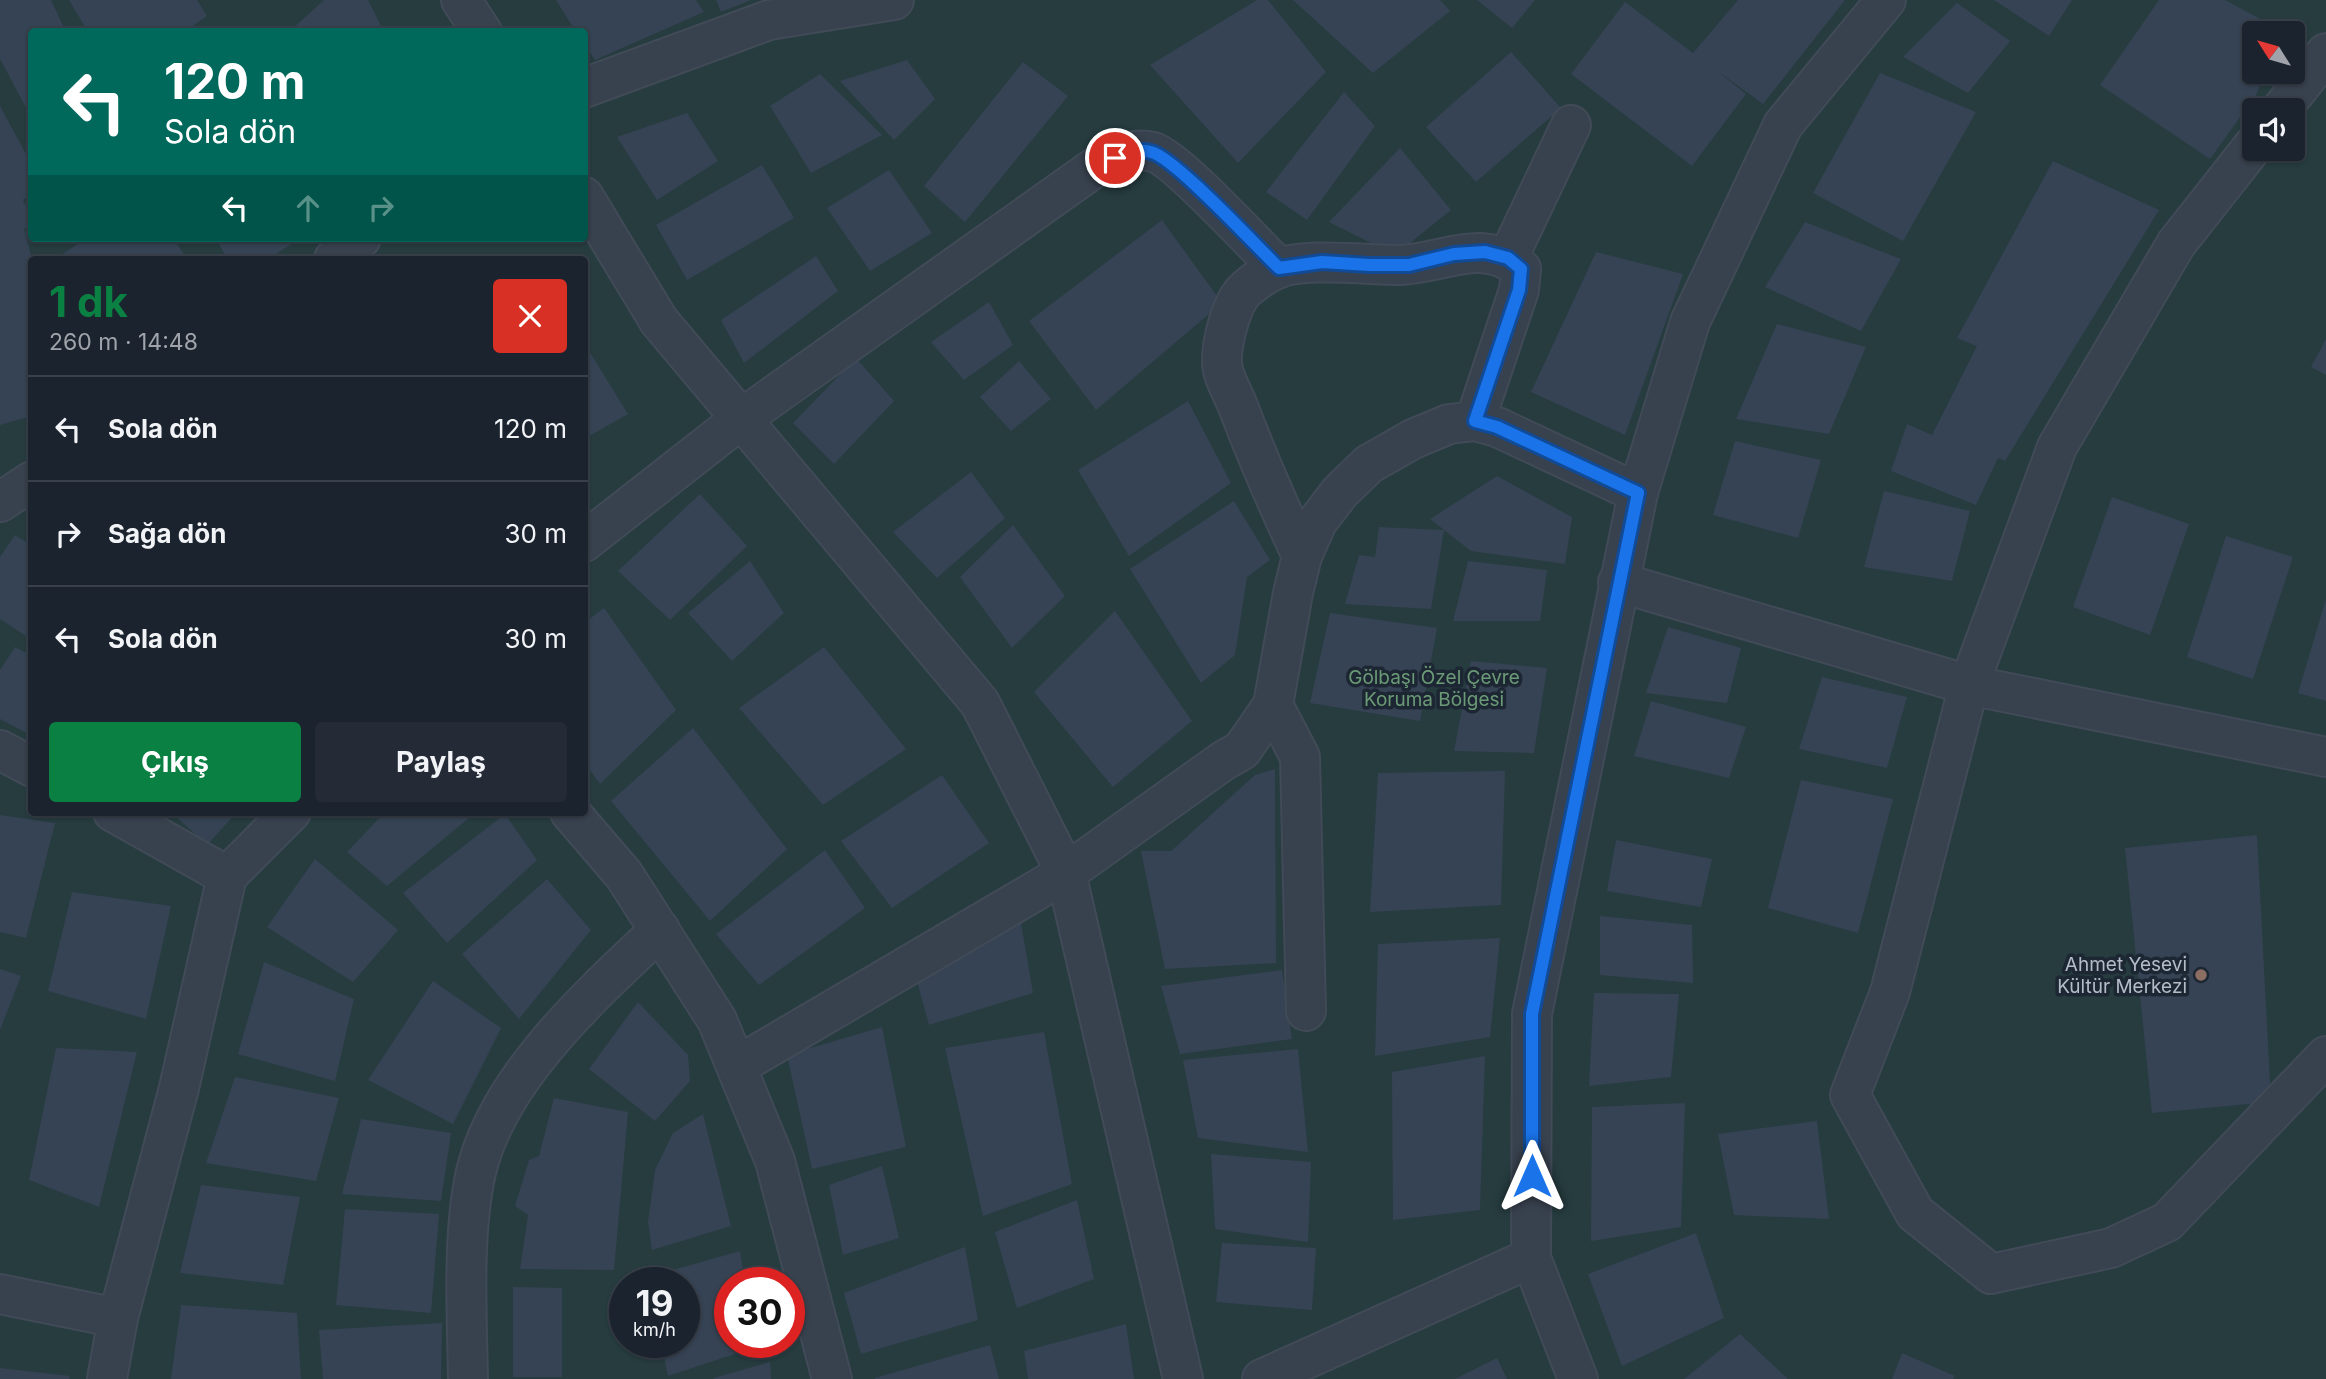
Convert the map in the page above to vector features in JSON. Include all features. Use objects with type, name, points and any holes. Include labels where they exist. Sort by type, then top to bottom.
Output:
[{"type":"street","points":[[461,0],[479,28]]},
{"type":"street","points":[[588,87],[769,20],[894,0]]},
{"type":"street","points":[[1578,1379],[1531,1258],[1532,1014],[1618,582],[1638,493],[1690,322],[1783,125],[1886,0]]},
{"type":"street","points":[[2290,98],[2326,53]]},
{"type":"street","points":[[1508,258],[1571,125]]},
{"type":"street","points":[[588,539],[741,419],[1097,166],[1133,150],[1154,152],[1175,166],[1279,268]]},
{"type":"street","points":[[2242,160],[2176,244],[2057,447],[1969,685],[1891,992],[1850,1095],[1915,1213],[1991,1274],[2110,1248],[2167,1222],[2326,1056]]},
{"type":"street","points":[[588,204],[659,321],[980,703],[1066,873],[1183,1379]]},
{"type":"street","points":[[338,256],[356,242]]},
{"type":"street","points":[[1302,556],[1262,471],[1222,365],[1225,337],[1233,310],[1244,290],[1279,268],[1322,262],[1409,265],[1454,254],[1485,252],[1508,258],[1521,269],[1519,290],[1475,421]]},
{"type":"street","points":[[737,1066],[1066,873],[1242,750],[1273,705],[1293,593],[1302,556],[1317,522],[1340,492],[1369,464],[1413,439],[1449,424],[1475,421],[1497,427],[1638,493]]},
{"type":"street","points":[[0,502],[28,484]]},
{"type":"street","points":[[1618,582],[1969,685],[2326,757]]},
{"type":"street","points":[[1273,705],[1300,757],[1306,1011]]},
{"type":"street","points":[[0,750],[28,765]]},
{"type":"street","points":[[120,816],[227,876]]},
{"type":"street","points":[[107,1379],[118,1318],[180,1088],[227,876],[287,816]]},
{"type":"street","points":[[573,816],[625,875],[717,1020],[775,1161],[832,1379]]},
{"type":"street","points":[[468,1379],[466,1308],[469,1224],[476,1171],[494,1123],[517,1083],[583,1004],[660,930]]},
{"type":"street","points":[[1262,1379],[1531,1258]]},
{"type":"street","points":[[0,1294],[118,1318]]},
{"type":"green space","name":"Gölbaşı Özel Çevre Koruma Bölgesi","points":[[0,0],[2326,0],[2326,1379],[0,1379]]},
{"type":"building","points":[[0,0],[51,0],[64,28],[28,28],[28,112],[0,59]]},
{"type":"building","points":[[69,0],[197,0],[207,16],[190,28],[86,28]]},
{"type":"building","points":[[324,0],[368,0],[382,28],[293,28]]},
{"type":"building","points":[[556,0],[696,0],[704,12],[595,60],[588,50],[588,28],[574,28]]},
{"type":"building","points":[[716,0],[751,0],[721,12]]},
{"type":"building","points":[[1257,0],[1268,0],[1326,72],[1238,163],[1150,65]]},
{"type":"building","points":[[1293,0],[1440,0],[1450,11],[1373,73]]},
{"type":"building","points":[[1477,0],[1535,0],[1512,28]]},
{"type":"building","points":[[1738,0],[1845,0],[1763,104],[1716,70],[1746,94],[1692,166],[1571,74],[1625,2],[1693,53]]},
{"type":"building","points":[[1994,0],[2072,0],[2049,36]]},
{"type":"building","points":[[2159,0],[2225,0],[2264,21],[2242,21],[2242,84],[2261,84],[2254,98],[2242,98],[2242,114],[2210,159],[2100,85]]},
{"type":"building","points":[[1957,3],[2010,41],[1968,93],[1903,57]]},
{"type":"building","points":[[1511,52],[1561,108],[1476,182],[1426,127]]},
{"type":"building","points":[[907,60],[935,99],[894,140],[840,81]]},
{"type":"building","points":[[1023,62],[1068,96],[965,222],[924,186]]},
{"type":"building","points":[[1880,73],[1976,112],[1903,241],[1813,193]]},
{"type":"building","points":[[820,74],[882,135],[811,173],[770,106]]},
{"type":"building","points":[[1344,92],[1375,126],[1307,220],[1266,192]]},
{"type":"building","points":[[0,106],[28,158],[28,196],[23,200],[28,209],[28,228],[24,229],[31,256],[28,256],[28,417],[0,425]]},
{"type":"building","points":[[687,113],[718,161],[657,200],[617,137]]},
{"type":"building","points":[[1400,148],[1451,210],[1395,255],[1329,222]]},
{"type":"building","points":[[2053,161],[2159,210],[2005,461],[1998,458],[1976,505],[1891,471],[1907,424],[1932,435],[1977,346],[1957,338]]},
{"type":"building","points":[[762,165],[794,218],[687,280],[656,225]]},
{"type":"building","points":[[889,170],[932,233],[870,271],[827,208]]},
{"type":"building","points":[[1162,220],[1222,303],[1096,410],[1029,321]]},
{"type":"building","points":[[1805,222],[1901,259],[1861,331],[1765,287]]},
{"type":"building","points":[[81,242],[176,242],[185,256],[60,256]]},
{"type":"building","points":[[218,242],[295,242],[273,256],[225,256]]},
{"type":"building","points":[[1596,252],[1683,274],[1625,435],[1531,392]]},
{"type":"building","points":[[816,256],[838,291],[744,363],[721,320]]},
{"type":"building","points":[[989,302],[1013,345],[964,380],[931,342]]},
{"type":"building","points":[[1777,324],[1866,347],[1829,434],[1736,419]]},
{"type":"building","points":[[2326,339],[2326,375],[2311,367]]},
{"type":"building","points":[[588,349],[628,414],[588,437]]},
{"type":"building","points":[[856,358],[894,401],[834,464],[793,423]]},
{"type":"building","points":[[1019,361],[1051,399],[1011,431],[980,397]]},
{"type":"building","points":[[1188,401],[1231,483],[1129,556],[1078,470]]},
{"type":"building","points":[[1735,441],[1821,460],[1798,538],[1713,515]]},
{"type":"building","points":[[971,472],[1005,518],[937,578],[893,532]]},
{"type":"building","points":[[1497,476],[1572,517],[1565,564],[1471,551],[1430,519]]},
{"type":"building","points":[[1884,491],[1970,511],[1952,581],[1864,567]]},
{"type":"building","points":[[700,494],[747,546],[670,620],[618,571]]},
{"type":"building","points":[[2112,497],[2189,524],[2150,635],[2073,607]]},
{"type":"building","points":[[1234,501],[1270,560],[1247,577],[1235,655],[1201,683],[1130,569]]},
{"type":"building","points":[[1013,525],[1065,596],[1012,648],[960,577]]},
{"type":"building","points":[[1379,527],[1444,530],[1431,609],[1345,604],[1359,555],[1375,557]]},
{"type":"building","points":[[15,535],[28,543],[28,637],[0,619],[0,557]]},
{"type":"building","points":[[2226,536],[2293,557],[2253,679],[2187,657]]},
{"type":"building","points":[[750,561],[784,613],[732,661],[688,613]]},
{"type":"building","points":[[1468,561],[1547,570],[1540,621],[1453,621]]},
{"type":"building","points":[[2326,599],[2326,701],[2298,693]]},
{"type":"building","points":[[604,608],[676,710],[600,784],[588,768],[588,620]]},
{"type":"building","points":[[1115,611],[1192,721],[1113,787],[1034,692]]},
{"type":"building","points":[[1330,613],[1437,628],[1420,721],[1310,703]]},
{"type":"building","points":[[1668,627],[1741,648],[1727,703],[1646,693]]},
{"type":"building","points":[[15,647],[28,654],[28,734],[0,719],[0,670]]},
{"type":"building","points":[[824,647],[906,749],[823,805],[739,708]]},
{"type":"building","points":[[1471,661],[1547,668],[1534,753],[1454,751]]},
{"type":"building","points":[[1822,677],[1907,697],[1887,768],[1799,749]]},
{"type":"building","points":[[1651,701],[1746,727],[1729,778],[1634,756]]},
{"type":"building","points":[[693,728],[787,849],[710,921],[611,801]]},
{"type":"building","points":[[1275,769],[1276,963],[1165,969],[1141,851],[1171,851],[1255,775]]},
{"type":"building","points":[[1505,771],[1501,905],[1370,912],[1378,773]]},
{"type":"building","points":[[942,775],[989,843],[892,908],[841,841]]},
{"type":"building","points":[[1801,780],[1893,799],[1858,933],[1768,908]]},
{"type":"building","points":[[0,815],[55,823],[26,938],[0,932]]},
{"type":"building","points":[[175,816],[233,816],[207,845]]},
{"type":"building","points":[[381,816],[471,816],[387,886],[347,852]]},
{"type":"building","points":[[502,816],[506,816],[537,860],[447,943],[403,893]]},
{"type":"building","name":"Ahmet Yesevi Kültür Merkezi","points":[[2257,835],[2271,1102],[2152,1113],[2125,848]]},
{"type":"building","points":[[1616,840],[1712,859],[1701,907],[1607,891]]},
{"type":"building","points":[[825,850],[865,908],[759,985],[716,934]]},
{"type":"building","points":[[315,859],[398,930],[353,982],[267,927]]},
{"type":"building","points":[[547,879],[591,930],[519,1019],[462,954]]},
{"type":"building","points":[[72,892],[171,906],[146,1019],[48,991]]},
{"type":"building","points":[[1600,916],[1692,925],[1693,983],[1600,975]]},
{"type":"building","points":[[1020,917],[1033,993],[929,1025],[915,974]]},
{"type":"building","points":[[1500,938],[1490,1037],[1375,1056],[1378,944]]},
{"type":"building","points":[[264,962],[354,999],[335,1081],[238,1054]]},
{"type":"building","points":[[0,969],[21,976],[0,1030]]},
{"type":"building","points":[[1282,970],[1292,1039],[1180,1054],[1161,986]]},
{"type":"building","points":[[433,981],[501,1028],[453,1124],[368,1080]]},
{"type":"building","points":[[1594,993],[1679,994],[1671,1077],[1589,1086]]},
{"type":"building","points":[[638,1002],[688,1055],[690,1081],[655,1121],[589,1069]]},
{"type":"building","points":[[882,1027],[906,1147],[812,1169],[787,1055]]},
{"type":"building","points":[[1044,1032],[1072,1184],[983,1216],[945,1048]]},
{"type":"building","points":[[56,1048],[137,1052],[99,1207],[29,1180]]},
{"type":"building","points":[[1298,1049],[1308,1152],[1198,1138],[1183,1060]]},
{"type":"building","points":[[1485,1056],[1480,1210],[1393,1220],[1392,1072]]},
{"type":"building","points":[[235,1077],[339,1098],[316,1181],[206,1163]]},
{"type":"building","points":[[554,1098],[628,1112],[614,1267],[609,1267],[609,1270],[520,1269],[528,1215],[515,1206],[529,1160],[539,1156]]},
{"type":"building","points":[[1685,1103],[1681,1227],[1591,1241],[1592,1107]]},
{"type":"building","points":[[703,1114],[731,1226],[652,1250],[648,1222],[655,1170],[673,1133]]},
{"type":"building","points":[[361,1119],[451,1133],[441,1201],[342,1194]]},
{"type":"building","points":[[1817,1121],[1829,1219],[1734,1215],[1718,1134]]},
{"type":"building","points":[[1211,1154],[1311,1162],[1308,1242],[1215,1229]]},
{"type":"building","points":[[882,1166],[899,1238],[843,1255],[829,1185]]},
{"type":"building","points":[[201,1185],[300,1197],[283,1285],[180,1273]]},
{"type":"building","points":[[1077,1200],[1094,1279],[1017,1308],[995,1232]]},
{"type":"building","points":[[345,1209],[439,1214],[431,1313],[336,1305]]},
{"type":"building","points":[[1696,1233],[1724,1318],[1622,1366],[1588,1274]]},
{"type":"building","points":[[1222,1243],[1316,1248],[1312,1310],[1216,1302]]},
{"type":"building","points":[[965,1247],[978,1320],[861,1354],[844,1293]]},
{"type":"building","points":[[740,1251],[742,1267],[714,1267],[714,1358],[723,1358],[668,1376],[664,1358],[700,1358],[700,1267],[683,1267]]},
{"type":"building","points":[[513,1287],[562,1288],[562,1377],[513,1377]]},
{"type":"building","points":[[181,1305],[297,1313],[301,1379],[171,1379]]},
{"type":"building","points":[[442,1323],[441,1379],[323,1379],[319,1330]]},
{"type":"building","points":[[1126,1324],[1134,1379],[1028,1379],[1024,1351]]},
{"type":"building","points":[[1740,1334],[1788,1379],[1684,1379]]},
{"type":"building","points":[[990,1345],[999,1379],[875,1379],[875,1378]]},
{"type":"building","points":[[1902,1353],[1955,1376],[1953,1379],[1892,1379]]},
{"type":"building","points":[[1497,1358],[1507,1379],[1455,1379]]},
{"type":"building","points":[[770,1362],[771,1379],[714,1379],[714,1378]]},
{"type":"building","points":[[0,1368],[70,1376],[69,1379],[0,1379]]},
{"type":"place","name":"Ahmet Yesevi Kültür Merkezi","points":[[2201,975]]},
{"type":"route","points":[[1115,158],[1133,150],[1154,152],[1175,166],[1279,268],[1322,262],[1409,265],[1454,254],[1485,252],[1508,258],[1521,269],[1519,290],[1475,421],[1497,427],[1638,493],[1532,1014],[1532,1176]]}]
